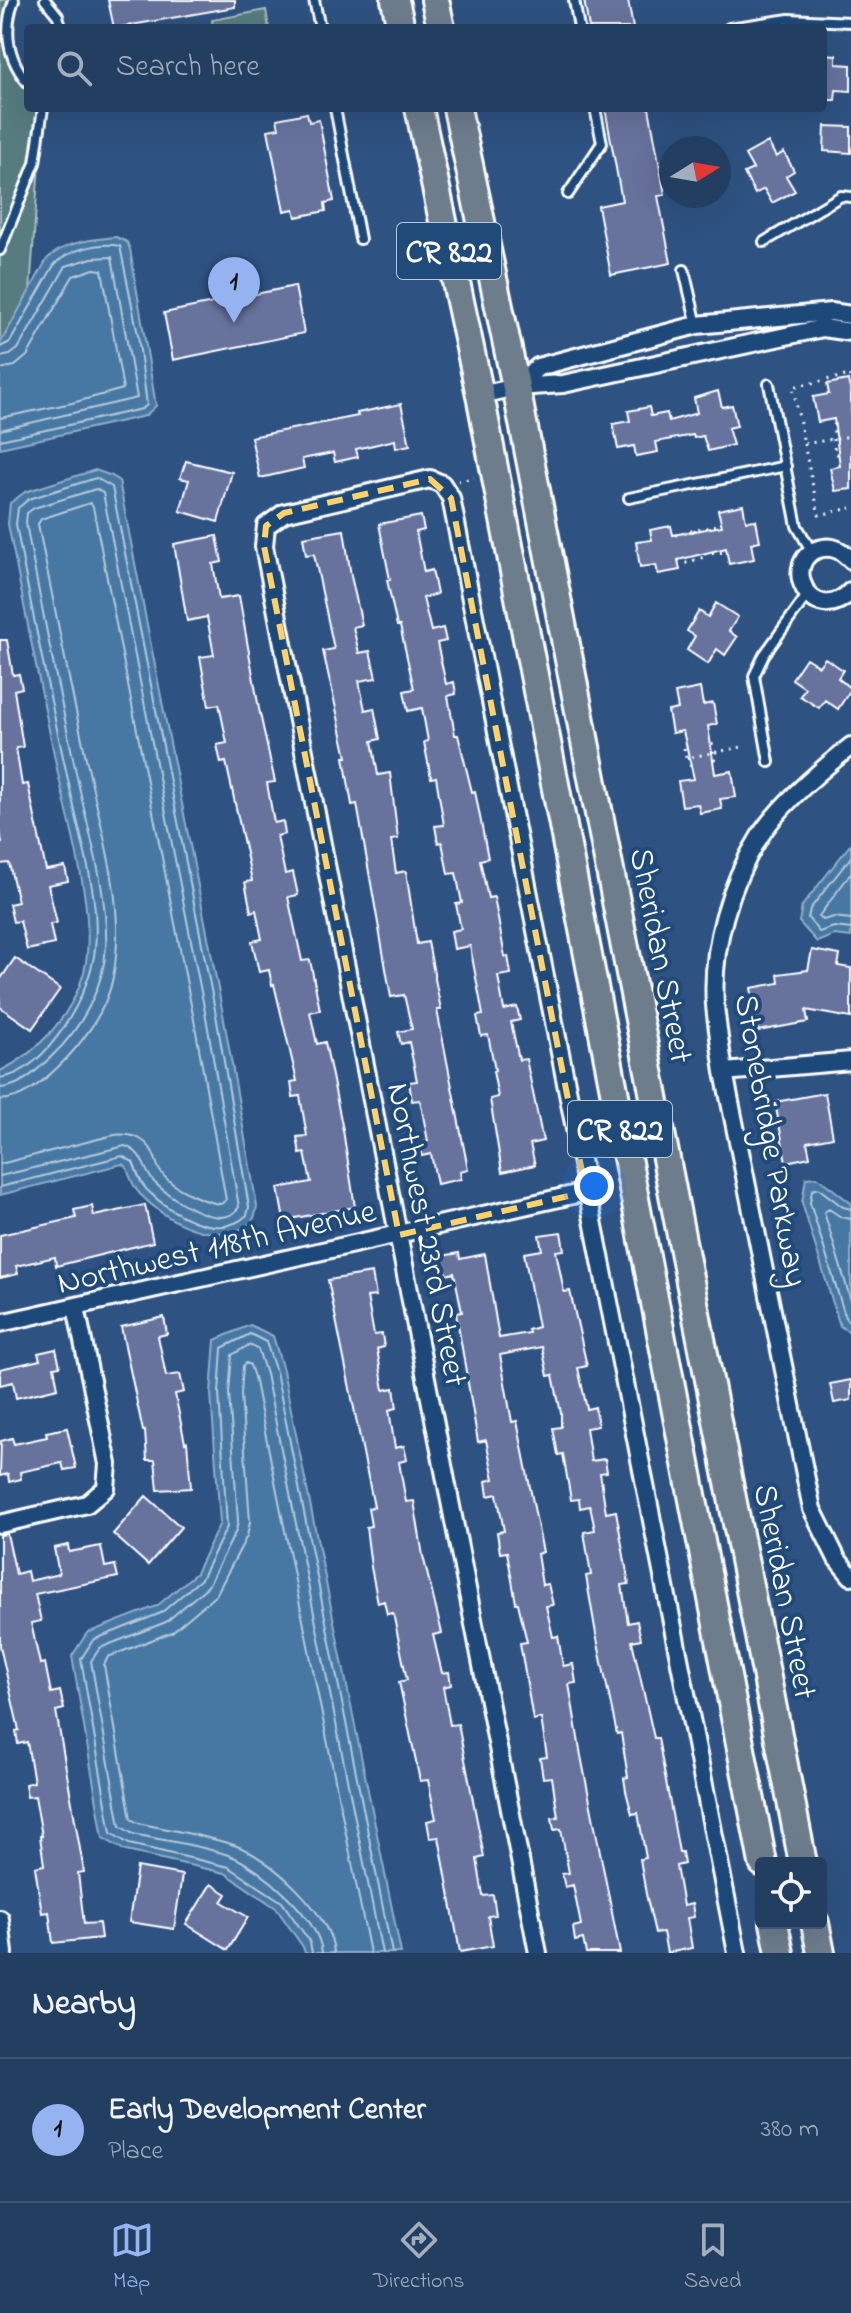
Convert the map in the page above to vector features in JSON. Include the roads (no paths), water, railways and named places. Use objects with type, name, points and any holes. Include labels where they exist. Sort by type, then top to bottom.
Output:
[{"type":"main road","points":[[435,0],[440,24]]},
{"type":"main road","name":"Sheridan Street","points":[[458,112],[516,387],[802,1857]]},
{"type":"main road","name":"CR 822","points":[[423,113],[762,1857]]},
{"type":"main road","points":[[630,1181],[669,1175]]},
{"type":"main road","points":[[775,1929],[780,1953]]},
{"type":"main road","points":[[816,1929],[821,1953]]},
{"type":"street","points":[[516,387],[538,367],[697,325],[831,312],[851,315]]},
{"type":"street","points":[[480,395],[516,387],[563,384],[823,328],[851,332]]},
{"type":"street","name":"Northwest 23rd Street","points":[[538,1953],[264,546],[266,526],[284,513],[430,479],[446,491],[586,1192]]},
{"type":"street","points":[[849,599],[823,603],[808,594],[801,581],[801,570],[804,560],[822,548],[843,552],[851,560]]},
{"type":"street","name":"Stonebridge Parkway","points":[[851,746],[801,789],[761,835],[731,894],[716,952],[715,1004],[724,1072],[812,1509],[837,1559],[851,1576]]},
{"type":"street","points":[[724,1072],[851,1061]]},
{"type":"street","points":[[586,1192],[737,1953]]},
{"type":"street","name":"Northwest 118th Avenue","points":[[0,1323],[586,1192]]},
{"type":"street","points":[[0,1524],[87,1504],[106,1488],[108,1464],[76,1307]]},
{"type":"street","points":[[0,1919],[4,1953]]},
{"type":"lane","points":[[14,0],[6,37],[11,57],[24,77]]},
{"type":"lane","points":[[45,0],[58,16],[60,24]]},
{"type":"lane","points":[[314,0],[319,24]]},
{"type":"lane","points":[[574,0],[578,24]]},
{"type":"lane","points":[[756,24],[789,19],[851,22]]},
{"type":"lane","points":[[0,250],[35,163],[42,112]]},
{"type":"lane","points":[[336,112],[360,239]]},
{"type":"lane","points":[[568,194],[602,143],[596,112]]},
{"type":"lane","points":[[764,242],[841,196],[851,197]]},
{"type":"lane","points":[[684,270],[697,325]]},
{"type":"lane","points":[[769,384],[797,526],[812,552]]},
{"type":"lane","points":[[629,498],[786,466]]},
{"type":"lane","points":[[769,762],[754,676],[764,655],[808,594]]},
{"type":"water","points":[[116,237],[127,242],[130,249],[156,406],[145,416],[0,448],[0,344],[47,259],[70,245]]},
{"type":"water","points":[[95,470],[119,481],[223,1014],[257,1206],[251,1223],[235,1231],[196,1230],[171,1219],[140,1194],[126,1166],[122,1164],[0,1195],[0,1071],[28,1054],[63,1017],[79,988],[87,950],[85,898],[8,524],[10,503],[25,492]]},
{"type":"water","points":[[851,844],[851,937],[834,935],[817,942],[799,922],[802,906]]},
{"type":"water","points":[[817,1177],[851,1203],[851,1333],[840,1326],[802,1203],[806,1178]]},
{"type":"water","points":[[250,1325],[273,1336],[283,1370],[401,1953],[305,1953],[276,1908],[225,1873],[126,1851],[103,1838],[72,1656],[87,1633],[157,1606],[196,1573],[220,1523],[211,1393],[215,1340]]},
{"type":"place","name":"Early Development Center","points":[[234,323]]}]
